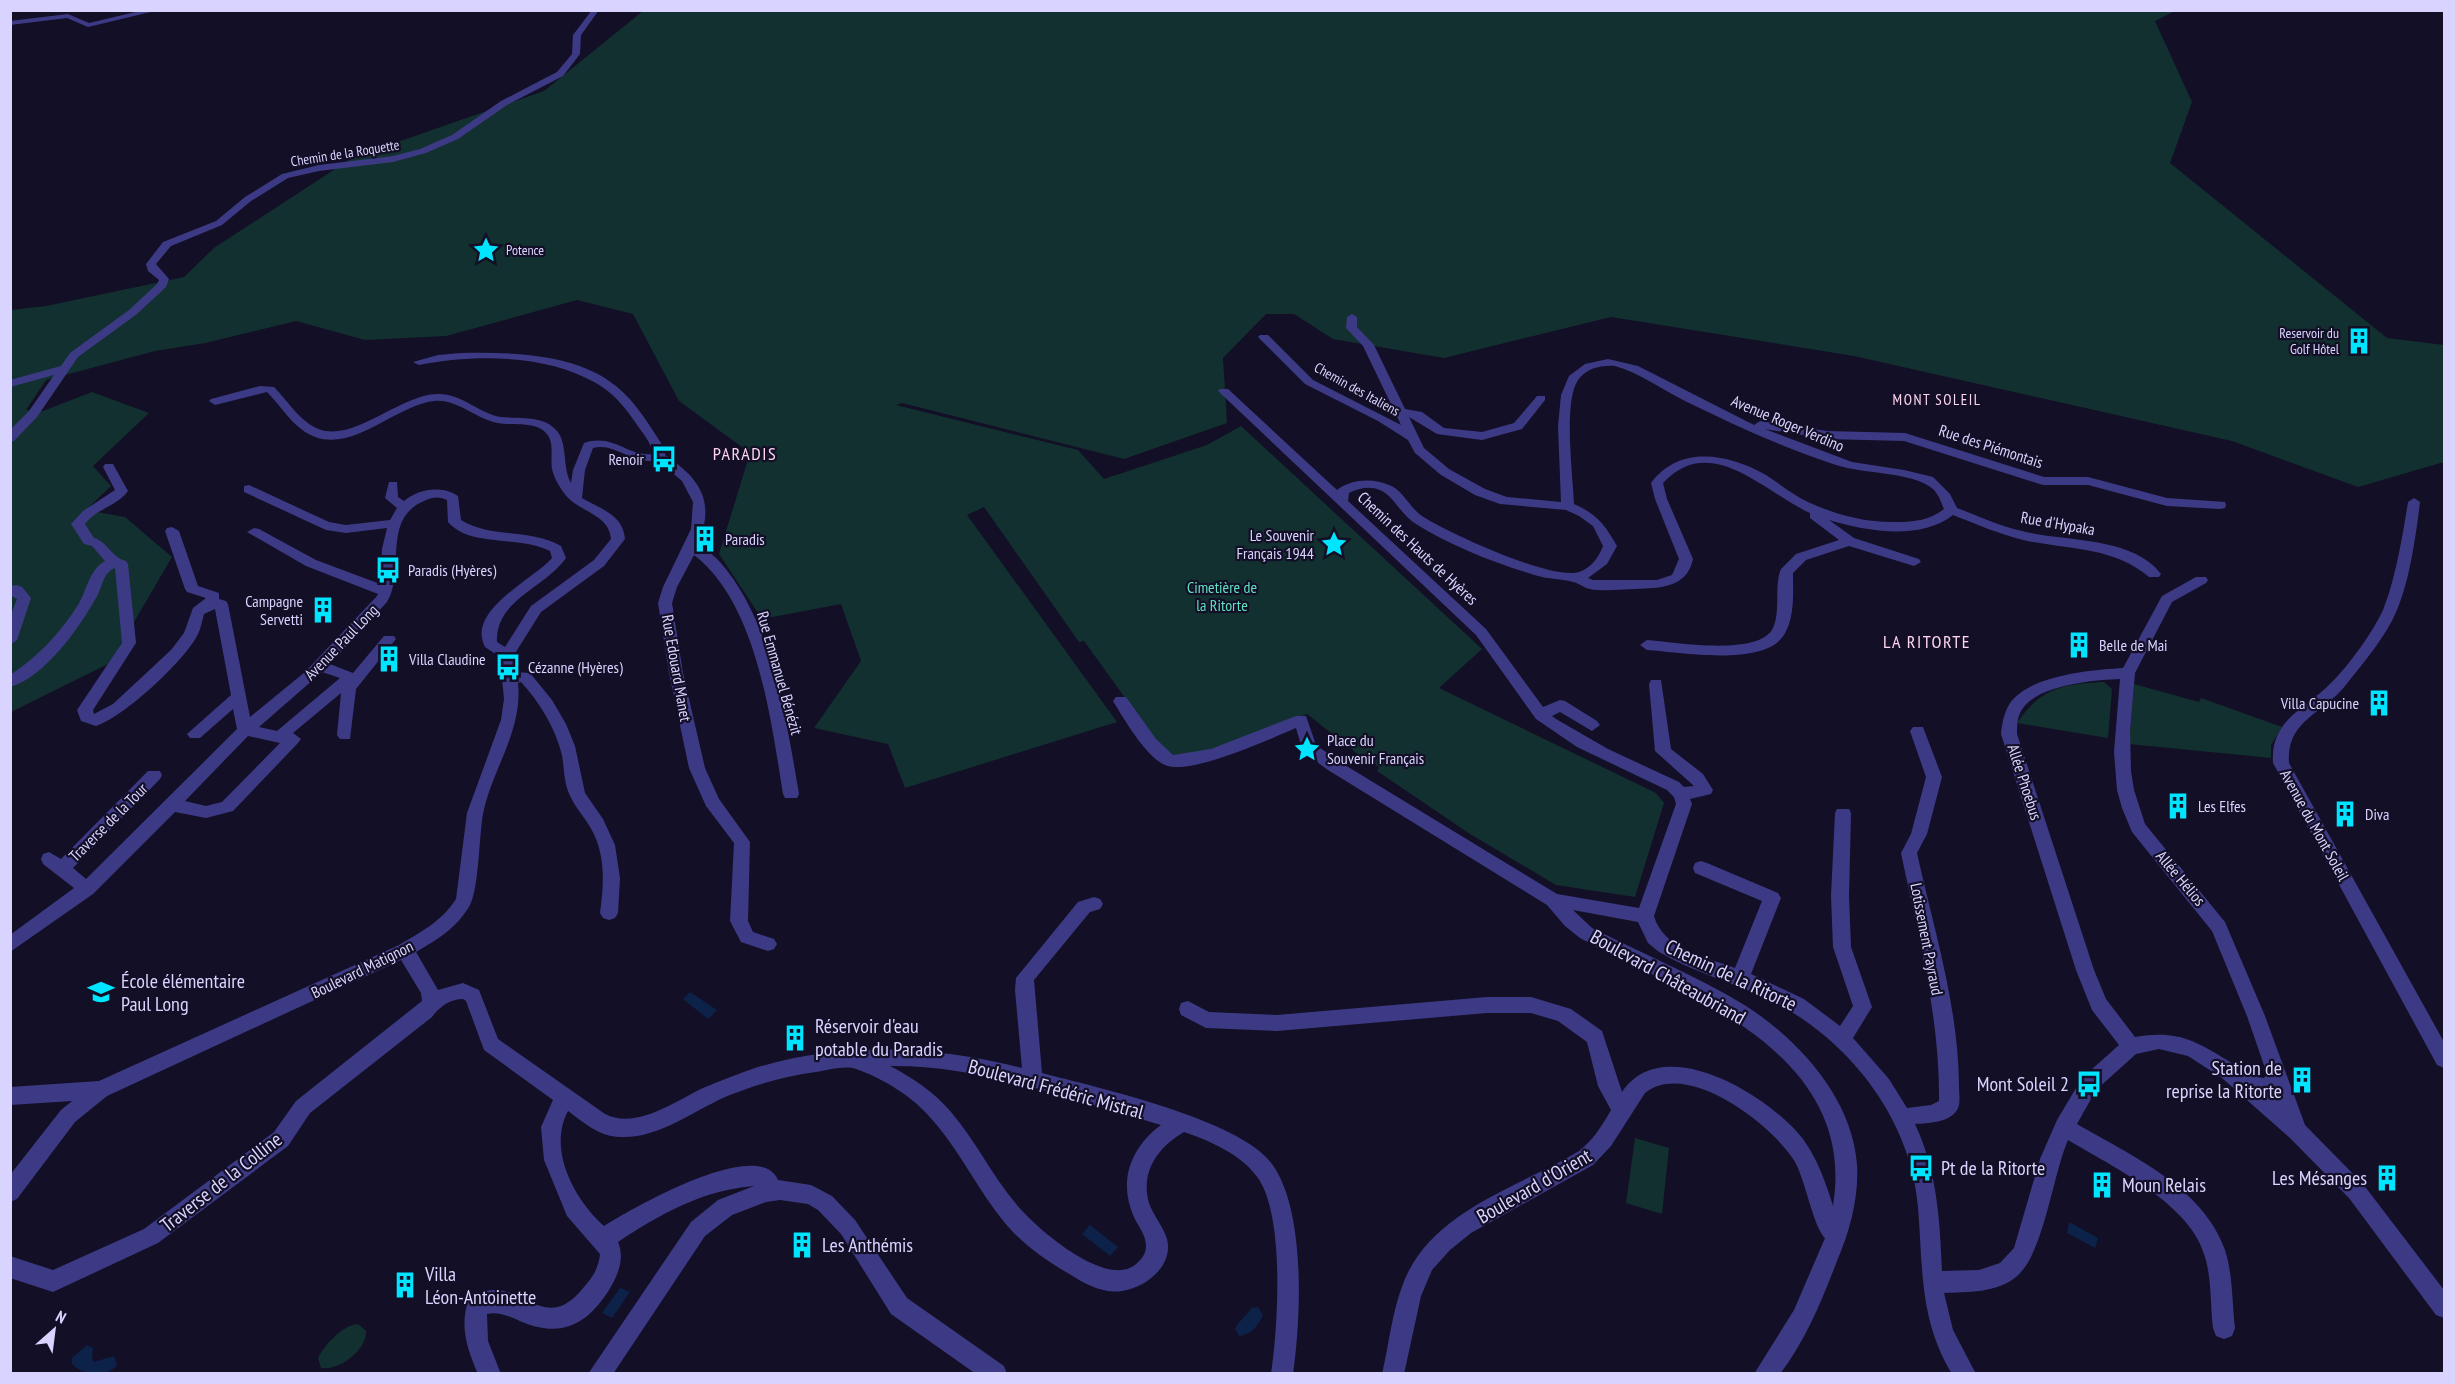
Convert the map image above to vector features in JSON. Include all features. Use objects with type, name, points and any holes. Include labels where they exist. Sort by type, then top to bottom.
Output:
[{"type":"street","points":[[10,23],[68,15],[88,25],[156,10]]},
{"type":"street","name":"Chemin de la Roquette","points":[[63,369],[79,350],[133,312],[162,285],[164,279],[152,269],[151,264],[167,244],[219,223],[248,199],[285,176],[319,168],[393,159],[423,151],[455,137],[504,104],[561,74],[576,54],[577,35],[596,10]]},
{"type":"street","points":[[1352,316],[1351,328],[1368,345],[1419,450],[1445,472],[1480,492],[1505,501],[1568,506],[1598,524],[1610,546],[1605,558],[1577,578],[1591,585],[1658,584],[1677,578],[1684,568],[1686,559],[1661,499],[1657,483],[1675,465],[1692,459],[1733,464],[1757,475],[1801,504],[1849,541],[1914,562]]},
{"type":"street","name":"Chemin des Italiens","points":[[1264,337],[1309,382],[1382,418],[1413,439]]},
{"type":"street","points":[[419,362],[473,354],[507,356],[584,374],[602,381],[640,419],[660,451],[659,456]]},
{"type":"street","name":"Avenue Roger Verdino","points":[[1568,506],[1565,403],[1570,384],[1580,370],[1593,364],[1612,363],[1641,371],[1683,396],[1841,463],[1921,477],[1935,484],[1948,496],[1951,510]]},
{"type":"street","points":[[10,384],[63,369]]},
{"type":"street","points":[[10,438],[33,414],[63,369]]},
{"type":"street","points":[[215,401],[260,388],[270,389],[306,427],[322,435],[358,429],[419,400],[437,397],[457,400],[498,420],[547,427],[556,437],[558,466],[563,482],[575,499],[612,521],[617,527],[618,539],[599,563],[536,609],[507,655],[490,644],[490,629],[494,620],[509,600],[554,566],[559,558],[556,549],[549,543],[518,536],[465,530],[455,522],[453,499],[446,494],[419,497],[403,507],[391,498],[393,485]]},
{"type":"street","points":[[1224,391],[1342,501]]},
{"type":"street","points":[[1399,411],[1418,415],[1441,431],[1482,436],[1518,426],[1541,398]]},
{"type":"street","points":[[10,424],[33,414]]},
{"type":"street","name":"Rue des Piémontais","points":[[1751,426],[1762,425],[1827,435],[1905,437],[2043,481],[2088,482],[2168,502],[2220,505]]},
{"type":"street","name":"Rue Edouard Manet","points":[[575,499],[583,457],[591,444],[603,443],[652,459],[659,456],[689,478],[697,494],[702,511],[692,547],[667,592],[665,603],[676,673],[697,768],[712,802],[742,842],[739,921],[747,937],[768,944]]},
{"type":"street","points":[[109,467],[122,491],[115,499],[83,515],[78,524],[89,541],[97,543],[113,563]]},
{"type":"street","name":"Chemin des Hauts de Hyères","points":[[1577,578],[1558,578],[1483,552],[1408,512],[1390,489],[1376,484],[1354,485],[1343,491],[1342,501],[1482,632],[1500,653],[1541,715],[1568,733],[1673,786],[1681,794]]},
{"type":"street","points":[[249,489],[326,526],[346,530],[395,523]]},
{"type":"street","name":"Avenue du Mont Soleil","points":[[2414,502],[2408,541],[2390,610],[2372,640],[2338,685],[2288,728],[2280,748],[2281,763],[2445,1059]]},
{"type":"street","points":[[1801,504],[1865,525],[1890,528],[1919,525],[1943,518],[1951,510]]},
{"type":"street","name":"Avenue Paul Long","points":[[10,945],[87,889],[245,730],[319,666],[386,592],[388,547],[395,523],[403,507]]},
{"type":"street","name":"Rue d'Hypaka","points":[[1951,510],[2033,538],[2102,547],[2126,554],[2144,563],[2154,574]]},
{"type":"street","points":[[172,531],[192,589],[214,596],[210,604]]},
{"type":"street","points":[[254,532],[311,563],[386,592]]},
{"type":"street","points":[[1647,645],[1740,651],[1765,643],[1779,632],[1786,600],[1786,572],[1801,557],[1849,541]]},
{"type":"street","name":"Rue Emmanuel Bénézit","points":[[692,547],[705,553],[718,565],[741,604],[754,635],[779,724],[790,794]]},
{"type":"street","points":[[10,682],[63,637],[93,593],[97,576],[104,567],[113,563],[121,564],[129,643],[85,710],[86,717],[96,720],[118,708],[176,654],[191,634],[198,611],[210,604],[221,604],[245,730],[287,738]]},
{"type":"street","points":[[2128,673],[2167,599],[2201,580]]},
{"type":"street","points":[[10,591],[17,590],[24,598],[10,640]]},
{"type":"street","points":[[173,805],[206,812],[227,807],[287,738],[307,710],[346,685],[389,639]]},
{"type":"street","name":"Boulevard Matignon","points":[[10,1096],[100,1090],[405,950],[442,928],[464,900],[475,813],[509,720],[510,678],[507,655]]},
{"type":"street","points":[[319,666],[347,675],[345,735]]},
{"type":"street","name":"Allée Phoebus","points":[[2128,673],[2103,674],[2051,684],[2018,702],[2010,717],[2009,735],[2085,970],[2099,1004],[2131,1046]]},
{"type":"street","name":"Allée Hélios","points":[[2128,673],[2121,736],[2122,777],[2129,808],[2138,827],[2205,906],[2219,927],[2256,1016],[2297,1131]]},
{"type":"street","points":[[510,678],[525,677],[544,697],[562,736],[577,794],[598,825],[607,847],[613,873],[609,913]]},
{"type":"street","points":[[1121,701],[1158,751],[1170,761],[1193,761],[1301,720],[1309,748],[1334,766],[1554,900],[1645,916],[1684,804],[1681,794],[1705,790],[1697,778],[1663,751],[1656,684]]},
{"type":"street","points":[[195,734],[239,696]]},
{"type":"street","points":[[1541,715],[1560,705],[1592,725]]},
{"type":"street","name":"Lotissement Payraud","points":[[1904,1118],[1913,1114],[1936,1115],[1949,1106],[1950,1078],[1940,1005],[1909,853],[1919,834],[1932,792],[1934,777],[1918,731]]},
{"type":"street","name":"Traverse de la Tour","points":[[87,889],[55,864],[154,775]]},
{"type":"street","points":[[1842,1040],[1863,1007],[1842,946],[1840,896],[1843,813]]},
{"type":"street","points":[[1701,868],[1772,898],[1740,978]]},
{"type":"street","name":"Boulevard Châteaubriand","points":[[1554,900],[1566,916],[1586,933],[1722,1002],[1746,1018],[1788,1053],[1807,1073],[1834,1116],[1845,1153],[1844,1196],[1837,1234],[1799,1326],[1766,1374]]},
{"type":"street","points":[[1033,1080],[1024,990],[1025,978],[1084,907],[1094,904]]},
{"type":"street","name":"Chemin de la Ritorte","points":[[1645,916],[1649,930],[1658,941],[1671,950],[1740,978],[1817,1018],[1842,1040],[1878,1079],[1904,1118],[1921,1168],[1928,1203],[1932,1282],[1937,1321],[1946,1342],[1965,1374]]},
{"type":"street","points":[[405,950],[430,992],[431,1003]]},
{"type":"street","name":"Boulevard Frédéric Mistral","points":[[431,1003],[449,993],[461,990],[468,992],[473,996],[491,1044],[598,1121],[611,1126],[635,1127],[754,1076],[806,1065],[857,1060],[949,1061],[1033,1080],[1216,1135],[1236,1146],[1265,1171],[1276,1189],[1284,1218],[1286,1247],[1287,1350],[1282,1374]]},
{"type":"street","name":"Traverse de la Colline","points":[[10,1267],[53,1281],[151,1236],[281,1139],[303,1107],[431,1003]]},
{"type":"street","points":[[1188,1009],[1206,1020],[1277,1023],[1487,1005],[1531,1005],[1564,1015],[1595,1037],[1608,1086],[1622,1112]]},
{"type":"street","points":[[1932,1282],[1979,1281],[2007,1270],[2023,1254],[2050,1159],[2064,1127],[2089,1084],[2131,1046],[2159,1041],[2192,1048],[2241,1083],[2297,1131],[2356,1191],[2445,1307]]},
{"type":"street","name":"Boulevard Frédéric Mistral","points":[[857,1060],[912,1087],[933,1106],[951,1126],[1010,1213],[1042,1243],[1080,1270],[1115,1281],[1134,1280],[1148,1267],[1154,1256],[1157,1245],[1139,1203],[1136,1186],[1139,1168],[1153,1142],[1182,1123]]},
{"type":"street","name":"Boulevard d'Orient","points":[[1393,1374],[1413,1284],[1423,1264],[1438,1247],[1472,1221],[1598,1150],[1644,1081],[1656,1075],[1674,1074],[1724,1090],[1765,1115],[1795,1144],[1814,1178],[1830,1230],[1837,1234]]},
{"type":"street","points":[[2241,1083],[2267,1088],[2277,1078]]},
{"type":"street","points":[[10,1192],[68,1116],[100,1090]]},
{"type":"street","points":[[490,1374],[475,1337],[473,1323],[477,1307],[489,1300],[499,1301],[533,1317],[548,1320],[569,1317],[591,1296],[611,1260],[609,1247],[578,1215],[557,1169],[550,1141],[550,1128],[565,1098]]},
{"type":"street","points":[[2064,1127],[2157,1185],[2193,1215],[2214,1250],[2224,1328]]},
{"type":"street","points":[[602,1240],[658,1206],[712,1182],[762,1176],[770,1182],[766,1192]]},
{"type":"street","points":[[599,1374],[698,1228],[725,1207],[766,1192],[796,1192],[811,1195],[825,1203],[848,1227],[899,1306],[996,1374]]},
{"type":"green space","name":"Cimetière de la Ritorte","points":[[643,11],[2175,11],[2155,21],[2192,102],[2170,163],[2387,338],[2444,345],[2444,462],[2358,487],[2232,441],[1854,356],[1611,317],[1444,358],[1333,339],[1294,314],[1266,314],[1223,358],[1227,423],[1124,459],[902,403],[896,405],[1078,450],[1104,479],[1207,445],[1241,426],[1482,649],[1439,688],[1656,793],[1664,803],[1635,897],[1556,885],[1470,834],[1377,771],[1379,767],[1359,755],[1307,714],[1191,758],[1173,757],[1162,749],[1084,641],[1079,642],[984,507],[967,515],[1117,722],[905,788],[888,744],[814,728],[861,661],[841,604],[762,619],[719,554],[750,453],[679,401],[633,314],[577,300],[446,336],[365,340],[296,321],[205,343],[155,351],[46,380],[26,410],[43,411],[92,392],[149,413],[93,466],[111,486],[86,510],[125,517],[172,557],[110,663],[11,712],[11,310],[46,306],[184,277],[214,248],[352,158],[544,91]]},
{"type":"green space","points":[[2104,682],[2112,689],[2108,738],[2017,723],[2035,702],[2054,690],[2077,684]]},
{"type":"green space","points":[[2134,684],[2199,702],[2201,698],[2282,727],[2271,745],[2271,758],[2129,744]]},
{"type":"green space","points":[[1635,1138],[1669,1148],[1662,1214],[1626,1203]]},
{"type":"green space","points":[[358,1324],[366,1331],[362,1345],[357,1352],[343,1363],[321,1368],[318,1358],[325,1347],[346,1328]]},
{"type":"water","points":[[690,992],[717,1010],[708,1019],[683,999]]},
{"type":"water","points":[[2069,1222],[2098,1238],[2095,1248],[2067,1233]]},
{"type":"water","points":[[1090,1225],[1118,1247],[1110,1256],[1082,1234]]},
{"type":"water","points":[[620,1288],[630,1292],[612,1318],[602,1313]]},
{"type":"water","points":[[1258,1307],[1263,1315],[1259,1323],[1251,1331],[1239,1336],[1235,1329],[1236,1326],[1251,1308]]},
{"type":"water","points":[[87,1345],[93,1348],[94,1362],[114,1356],[117,1365],[101,1374],[88,1373],[77,1368],[72,1364],[72,1358]]},
{"type":"place","name":"Potence","points":[[486,250]]},
{"type":"place","name":"Reservoir du Golf Hôtel","points":[[2359,341]]},
{"type":"place","name":"Renoir","points":[[664,459]]},
{"type":"place","name":"Paradis","points":[[705,539]]},
{"type":"place","name":"Le Souvenir Français 1944","points":[[1334,544]]},
{"type":"place","name":"Paradis (Hyères)","points":[[388,570]]},
{"type":"place","name":"Campagne Servetti","points":[[323,610]]},
{"type":"place","name":"Belle de Mai","points":[[2079,645]]},
{"type":"place","name":"Villa Claudine","points":[[389,659]]},
{"type":"place","name":"Cézanne (Hyères)","points":[[508,667]]},
{"type":"place","name":"Villa Capucine","points":[[2379,703]]},
{"type":"place","name":"Place du Souvenir Français","points":[[1307,749]]},
{"type":"place","name":"Les Elfes","points":[[2178,806]]},
{"type":"place","name":"Diva","points":[[2345,814]]},
{"type":"place","name":"École élémentaire Paul Long","points":[[101,992]]},
{"type":"place","name":"Réservoir d'eau potable du Paradis","points":[[795,1038]]},
{"type":"place","name":"Station de reprise la Ritorte","points":[[2302,1080]]},
{"type":"place","name":"Mont Soleil 2","points":[[2089,1084]]},
{"type":"place","name":"Pt de la Ritorte","points":[[1921,1168]]},
{"type":"place","name":"Les Mésanges","points":[[2387,1178]]},
{"type":"place","name":"Moun Relais","points":[[2102,1185]]},
{"type":"place","name":"Les Anthémis","points":[[802,1245]]},
{"type":"place","name":"Villa Léon-Antoinette","points":[[405,1285]]},
{"type":"district","name":"MONT SOLEIL","points":[[1937,399]]},
{"type":"district","name":"PARADIS","points":[[745,453]]},
{"type":"district","name":"LA RITORTE","points":[[1927,641]]}]
